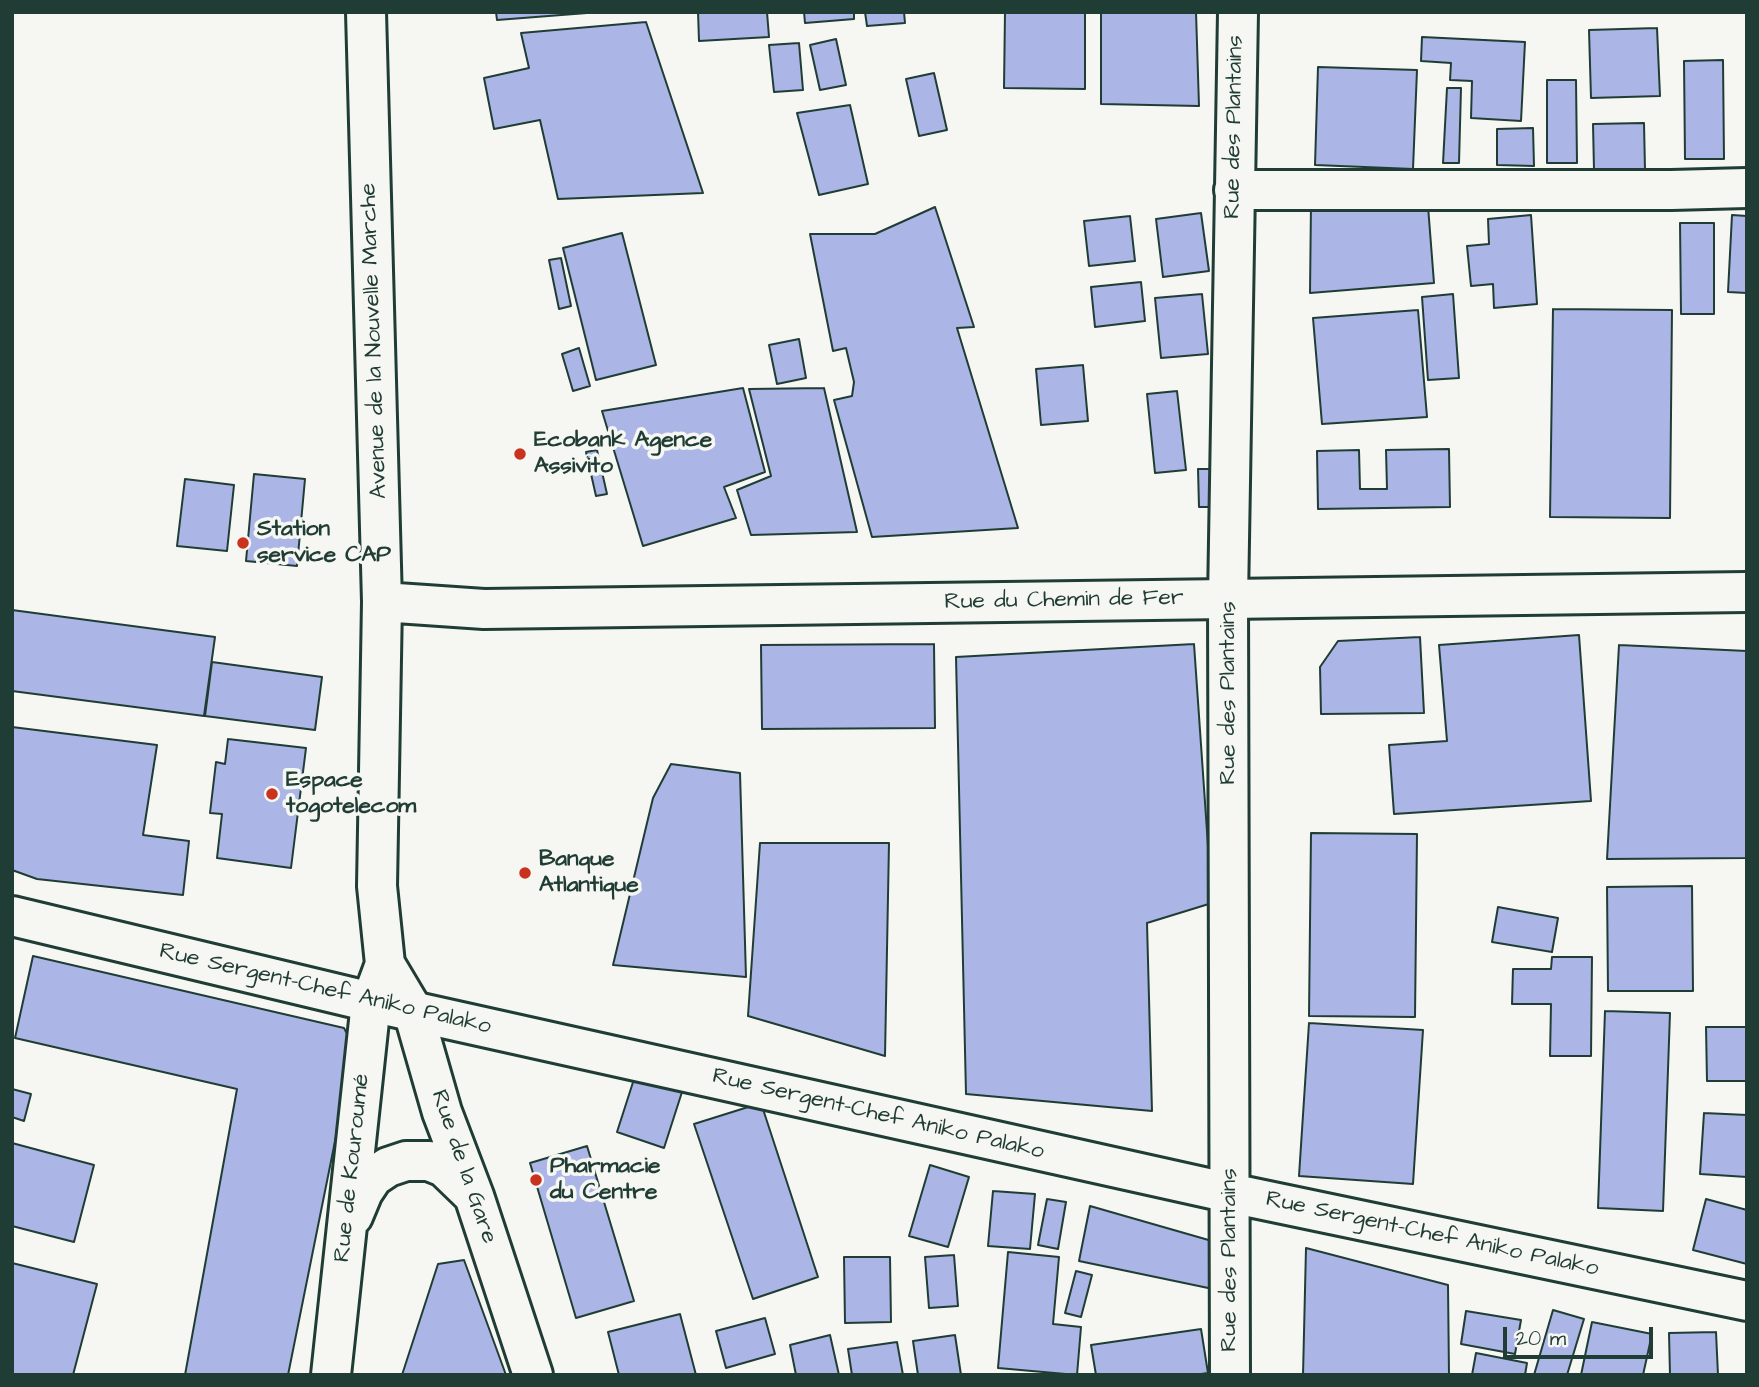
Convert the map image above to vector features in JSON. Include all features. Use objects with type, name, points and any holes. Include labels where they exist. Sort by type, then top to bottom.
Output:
[{"type":"street","name":"Avenue de la Nouvelle Marche","points":[[366,12],[382,602],[377,886],[385,964]]},
{"type":"street","name":"Rue des Plantains","points":[[1230,1375],[1228,599],[1238,12]]},
{"type":"street","points":[[1234,190],[1747,188]]},
{"type":"street","name":"Rue du Chemin de Fer","points":[[382,602],[484,610],[1747,592]]},
{"type":"street","name":"Rue Sergent-Chef Aniko Palako","points":[[12,916],[371,1002],[1230,1193],[1747,1301]]},
{"type":"street","name":"Rue de Kouroumé","points":[[331,1375],[371,1002],[385,964]]},
{"type":"street","name":"Rue de la Gare","points":[[385,964],[413,1011],[442,1112],[474,1196],[533,1375]]},
{"type":"street","points":[[346,1231],[363,1192],[373,1177],[388,1167],[406,1161],[429,1161],[444,1167],[474,1196]]},
{"type":"building","points":[[496,12],[600,12],[497,20]]},
{"type":"building","points":[[698,12],[767,12],[769,37],[699,41]]},
{"type":"building","points":[[804,12],[854,12],[854,19],[805,23]]},
{"type":"building","points":[[865,12],[904,12],[905,23],[867,26]]},
{"type":"building","points":[[1005,12],[1085,12],[1085,89],[1004,88]]},
{"type":"building","points":[[1101,12],[1196,12],[1199,106],[1101,104]]},
{"type":"building","points":[[646,22],[703,193],[558,199],[540,120],[494,129],[484,78],[529,68],[521,33]]},
{"type":"building","points":[[1657,28],[1660,96],[1591,98],[1589,30]]},
{"type":"building","points":[[1422,37],[1525,42],[1521,121],[1471,118],[1472,81],[1450,80],[1451,63],[1421,61]]},
{"type":"building","points":[[836,39],[846,85],[820,90],[810,45]]},
{"type":"building","points":[[799,43],[803,90],[774,92],[769,45]]},
{"type":"building","points":[[1723,60],[1724,159],[1685,159],[1684,61]]},
{"type":"building","points":[[1318,67],[1417,70],[1413,169],[1315,165]]},
{"type":"building","points":[[934,73],[947,130],[919,136],[906,79]]},
{"type":"building","points":[[1547,80],[1576,80],[1577,163],[1547,163]]},
{"type":"building","points":[[1447,88],[1461,88],[1459,163],[1443,163]]},
{"type":"building","points":[[850,105],[868,184],[819,195],[797,113]]},
{"type":"building","points":[[1644,123],[1645,170],[1594,170],[1593,124]]},
{"type":"building","points":[[1533,128],[1534,166],[1497,165],[1497,129]]},
{"type":"building","points":[[1311,203],[1428,206],[1434,283],[1310,293]]},
{"type":"building","points":[[935,207],[974,327],[957,328],[1018,528],[872,537],[834,400],[852,396],[854,382],[846,348],[833,351],[810,234],[875,234]]},
{"type":"building","points":[[1201,213],[1209,271],[1163,277],[1156,219]]},
{"type":"building","points":[[1531,215],[1537,304],[1494,308],[1493,284],[1471,286],[1467,246],[1489,244],[1488,219]]},
{"type":"building","points":[[1732,215],[1747,216],[1747,293],[1728,292]]},
{"type":"building","points":[[1130,216],[1135,261],[1089,266],[1084,221]]},
{"type":"building","points":[[1680,223],[1714,223],[1714,314],[1681,314]]},
{"type":"building","points":[[622,233],[656,365],[596,380],[563,248]]},
{"type":"building","points":[[561,258],[571,306],[559,309],[549,260]]},
{"type":"building","points":[[1141,282],[1145,321],[1095,327],[1091,287]]},
{"type":"building","points":[[1202,294],[1208,354],[1161,358],[1155,298]]},
{"type":"building","points":[[1453,294],[1459,378],[1428,380],[1422,297]]},
{"type":"building","points":[[1553,309],[1672,310],[1670,518],[1550,517]]},
{"type":"building","points":[[1418,310],[1427,417],[1322,424],[1313,318]]},
{"type":"building","points":[[799,339],[806,378],[777,384],[769,345]]},
{"type":"building","points":[[579,348],[590,386],[573,391],[562,354]]},
{"type":"building","points":[[1083,365],[1088,421],[1041,425],[1036,369]]},
{"type":"building","points":[[743,388],[765,472],[724,487],[736,518],[643,546],[602,411]]},
{"type":"building","points":[[824,388],[857,532],[751,535],[737,490],[771,476],[749,389]]},
{"type":"building","points":[[1177,391],[1186,470],[1155,473],[1147,394]]},
{"type":"building","points":[[1449,449],[1450,507],[1318,509],[1317,451],[1359,450],[1360,489],[1387,489],[1386,450]]},
{"type":"building","points":[[597,450],[607,494],[596,496],[586,452]]},
{"type":"building","points":[[1198,469],[1216,469],[1217,507],[1199,507]]},
{"type":"building","points":[[254,474],[305,479],[297,566],[246,561]]},
{"type":"building","points":[[185,479],[234,485],[227,551],[177,546]]},
{"type":"building","points":[[12,610],[215,637],[204,716],[12,691]]},
{"type":"building","points":[[1579,635],[1591,801],[1394,814],[1389,745],[1447,741],[1439,645]]},
{"type":"building","points":[[1420,637],[1424,713],[1321,714],[1320,667],[1338,641]]},
{"type":"building","points":[[934,644],[935,728],[762,729],[761,645]]},
{"type":"building","points":[[1194,644],[1212,903],[1147,923],[1152,1111],[966,1094],[956,657]]},
{"type":"building","points":[[1619,645],[1747,651],[1747,858],[1607,859]]},
{"type":"building","points":[[212,662],[322,677],[315,730],[205,716]]},
{"type":"building","points":[[12,727],[157,745],[143,835],[189,841],[183,895],[37,879],[12,870]]},
{"type":"building","points":[[228,739],[306,748],[291,868],[217,858],[222,814],[210,813],[216,762],[225,764]]},
{"type":"building","points":[[671,764],[740,773],[746,977],[613,965],[653,798]]},
{"type":"building","points":[[1311,833],[1417,834],[1415,1017],[1309,1016]]},
{"type":"building","points":[[760,843],[889,843],[885,1056],[748,1016]]},
{"type":"building","points":[[1692,886],[1693,991],[1608,991],[1607,887]]},
{"type":"building","points":[[1498,907],[1558,918],[1552,952],[1492,942]]},
{"type":"building","points":[[33,956],[344,1028],[354,1047],[288,1375],[185,1375],[237,1089],[15,1038]]},
{"type":"building","points":[[1552,957],[1592,957],[1591,1056],[1550,1056],[1551,1004],[1512,1004],[1513,969],[1551,969]]},
{"type":"building","points":[[1605,1011],[1670,1013],[1663,1211],[1598,1208]]},
{"type":"building","points":[[1309,1023],[1423,1030],[1413,1184],[1299,1176]]},
{"type":"building","points":[[1706,1027],[1747,1027],[1747,1081],[1707,1081]]},
{"type":"building","points":[[635,1076],[682,1092],[664,1148],[617,1132]]},
{"type":"building","points":[[12,1089],[31,1094],[24,1121],[12,1117]]},
{"type":"building","points":[[761,1103],[818,1277],[753,1299],[694,1124]]},
{"type":"building","points":[[1704,1113],[1747,1115],[1747,1177],[1700,1174]]},
{"type":"building","points":[[12,1143],[94,1165],[74,1242],[12,1226]]},
{"type":"building","points":[[587,1146],[634,1301],[576,1318],[530,1163]]},
{"type":"building","points":[[930,1165],[969,1177],[948,1247],[909,1236]]},
{"type":"building","points":[[993,1191],[1035,1194],[1030,1249],[988,1246]]},
{"type":"building","points":[[1047,1199],[1066,1202],[1058,1249],[1038,1245]]},
{"type":"building","points":[[1706,1199],[1747,1210],[1747,1264],[1693,1250]]},
{"type":"building","points":[[1090,1206],[1219,1243],[1213,1289],[1079,1261]]},
{"type":"building","points":[[1306,1248],[1448,1285],[1449,1375],[1303,1375]]},
{"type":"building","points":[[1008,1252],[1059,1257],[1053,1324],[1081,1327],[1077,1375],[998,1368]]},
{"type":"building","points":[[954,1255],[958,1306],[929,1308],[925,1257]]},
{"type":"building","points":[[844,1257],[890,1257],[891,1322],[845,1323]]},
{"type":"building","points":[[464,1260],[506,1375],[402,1375],[438,1264]]},
{"type":"building","points":[[12,1263],[97,1284],[73,1375],[12,1375]]},
{"type":"building","points":[[1076,1271],[1092,1275],[1081,1317],[1065,1313]]},
{"type":"building","points":[[1553,1310],[1584,1319],[1567,1375],[1534,1375]]},
{"type":"building","points":[[1466,1311],[1521,1320],[1515,1354],[1461,1344]]},
{"type":"building","points":[[680,1314],[696,1375],[619,1375],[608,1332]]},
{"type":"building","points":[[765,1318],[775,1354],[726,1368],[716,1331]]},
{"type":"building","points":[[1592,1322],[1652,1334],[1643,1375],[1581,1375]]},
{"type":"building","points":[[1201,1329],[1208,1373],[1096,1375],[1091,1345]]},
{"type":"building","points":[[1716,1332],[1718,1375],[1670,1375],[1669,1333]]},
{"type":"building","points":[[830,1335],[839,1375],[796,1375],[790,1345]]},
{"type":"building","points":[[955,1335],[961,1375],[918,1375],[913,1341]]},
{"type":"building","points":[[897,1342],[903,1375],[852,1375],[848,1349]]},
{"type":"building","points":[[1476,1353],[1527,1363],[1525,1375],[1472,1375]]},
{"type":"place","name":"Ecobank Agence Assivito","points":[[520,454]]},
{"type":"place","name":"Station service CAP","points":[[243,543]]},
{"type":"place","name":"Espace togotelecom","points":[[272,794]]},
{"type":"place","name":"Banque Atlantique","points":[[525,873]]},
{"type":"place","name":"Pharmacie du Centre","points":[[536,1180]]}]
